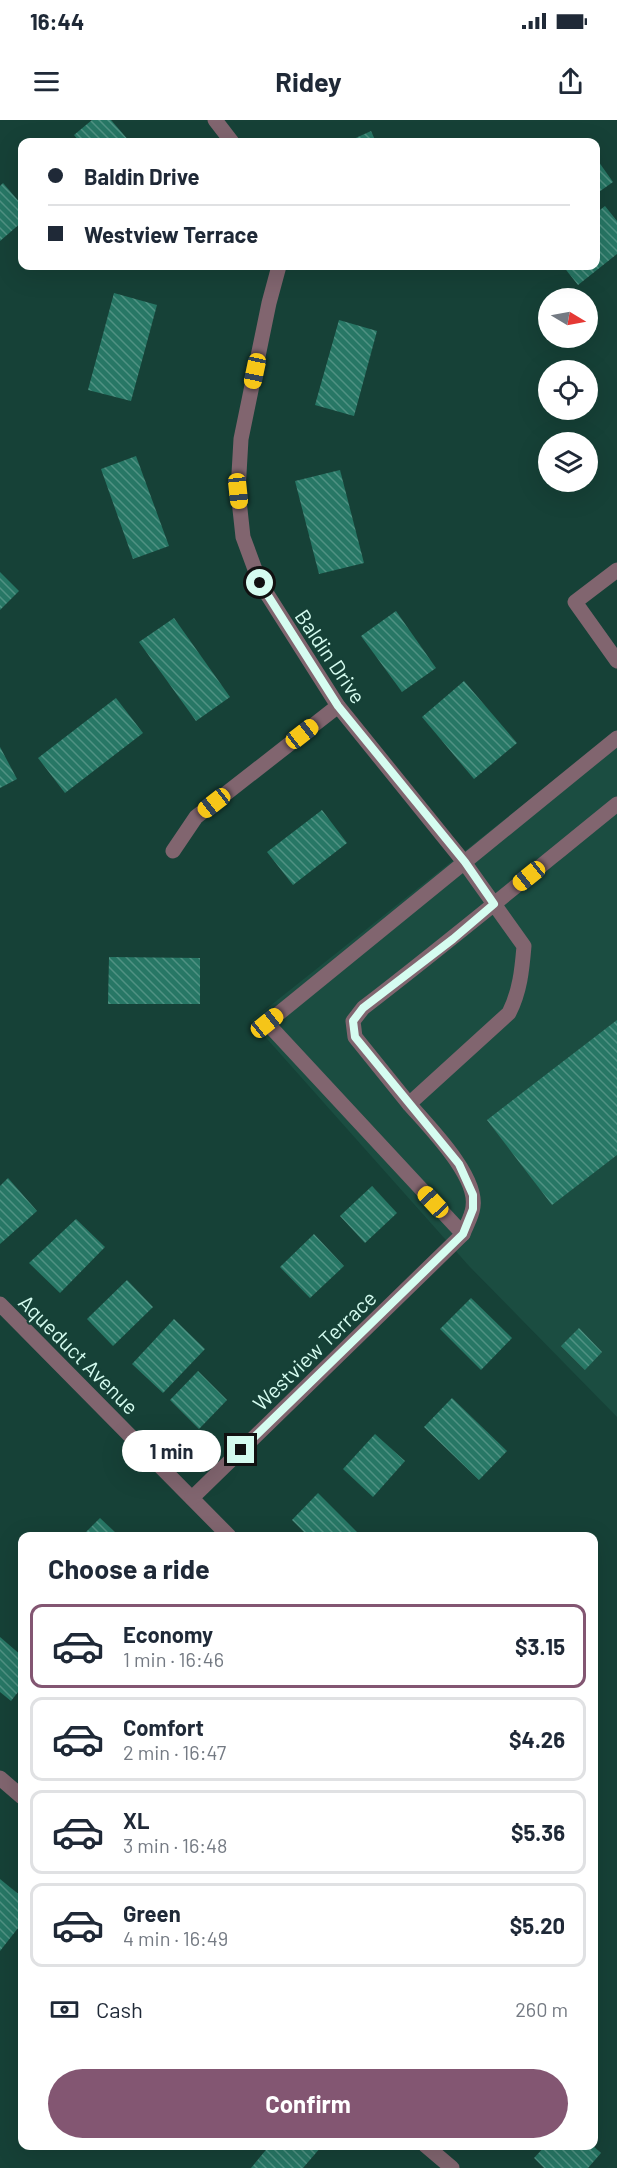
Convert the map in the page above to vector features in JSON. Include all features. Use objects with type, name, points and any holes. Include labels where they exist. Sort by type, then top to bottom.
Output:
[{"type":"street","points":[[214,120],[229,138]]},
{"type":"street","name":"Baldin Drive","points":[[278,270],[241,439],[238,491],[243,537],[260,583],[338,706],[465,862],[525,946],[522,977],[517,997],[509,1013],[410,1104]]},
{"type":"street","points":[[617,570],[575,602],[617,661]]},
{"type":"street","points":[[173,850],[196,817],[338,706]]},
{"type":"street","points":[[617,738],[267,1023],[463,1234],[473,1209],[473,1195],[459,1164],[355,1037],[353,1021],[363,1008],[453,939],[617,804]]},
{"type":"street","name":"Westview Terrace","points":[[192,1498],[463,1234]]},
{"type":"street","name":"Aqueduct Avenue","points":[[0,1304],[225,1532]]},
{"type":"street","points":[[0,1778],[18,1794]]},
{"type":"street","points":[[431,2150],[452,2168]]},
{"type":"shaded area","points":[[617,730],[617,1417],[469,1266],[251,1021]]},
{"type":"building","points":[[92,120],[111,120],[127,138],[77,138],[74,135]]},
{"type":"building","points":[[371,131],[374,138],[356,138]]},
{"type":"building","points":[[600,164],[613,182],[600,191]]},
{"type":"building","points":[[3,183],[18,200],[18,225],[0,241],[0,186]]},
{"type":"building","points":[[605,206],[617,221],[617,254],[600,268],[600,210]]},
{"type":"building","points":[[566,270],[597,270],[578,285]]},
{"type":"building","points":[[114,293],[157,305],[131,401],[88,390]]},
{"type":"building","points":[[339,320],[377,331],[354,416],[315,405]]},
{"type":"building","points":[[136,456],[169,546],[133,559],[101,469]]},
{"type":"building","points":[[340,470],[364,563],[319,574],[295,481]]},
{"type":"building","points":[[0,572],[19,591],[0,610]]},
{"type":"building","points":[[396,611],[436,668],[402,692],[361,636]]},
{"type":"building","points":[[174,618],[230,697],[196,721],[139,642]]},
{"type":"building","points":[[464,681],[517,743],[474,779],[422,717]]},
{"type":"building","points":[[116,698],[143,733],[65,793],[38,758]]},
{"type":"building","points":[[0,747],[17,779],[0,788]]},
{"type":"building","points":[[322,810],[347,843],[293,885],[267,852]]},
{"type":"building","points":[[109,957],[200,958],[200,1004],[108,1004]]},
{"type":"building","points":[[617,1020],[617,1155],[552,1205],[487,1120]]},
{"type":"building","points":[[8,1178],[37,1211],[0,1244],[0,1186]]},
{"type":"building","points":[[372,1186],[397,1213],[365,1243],[340,1216]]},
{"type":"building","points":[[76,1219],[105,1247],[60,1293],[29,1263]]},
{"type":"building","points":[[314,1234],[344,1266],[310,1298],[280,1267]]},
{"type":"building","points":[[127,1280],[153,1307],[113,1346],[87,1319]]},
{"type":"building","points":[[471,1298],[512,1338],[481,1370],[440,1329]]},
{"type":"building","points":[[174,1319],[205,1349],[163,1393],[132,1364]]},
{"type":"building","points":[[579,1328],[602,1352],[585,1370],[561,1346]]},
{"type":"building","points":[[198,1371],[227,1400],[199,1429],[170,1400]]},
{"type":"building","points":[[452,1398],[507,1451],[479,1480],[424,1427]]},
{"type":"building","points":[[375,1434],[405,1461],[373,1497],[343,1469]]},
{"type":"building","points":[[318,1493],[357,1532],[304,1532],[292,1520]]},
{"type":"building","points":[[100,1518],[115,1532],[86,1532]]},
{"type":"building","points":[[0,1637],[18,1653],[18,1692],[11,1701],[0,1692]]},
{"type":"building","points":[[0,1879],[18,1894],[18,1928],[0,1951]]},
{"type":"building","points":[[266,2150],[318,2150],[303,2168],[251,2168]]},
{"type":"building","points":[[541,2150],[598,2150],[601,2153],[588,2168],[544,2168],[534,2158]]},
{"type":"route","points":[[241,1450],[463,1234],[473,1209],[473,1195],[459,1164],[355,1037],[353,1021],[363,1008],[453,939],[494,904],[465,862],[338,706],[260,583]]}]
